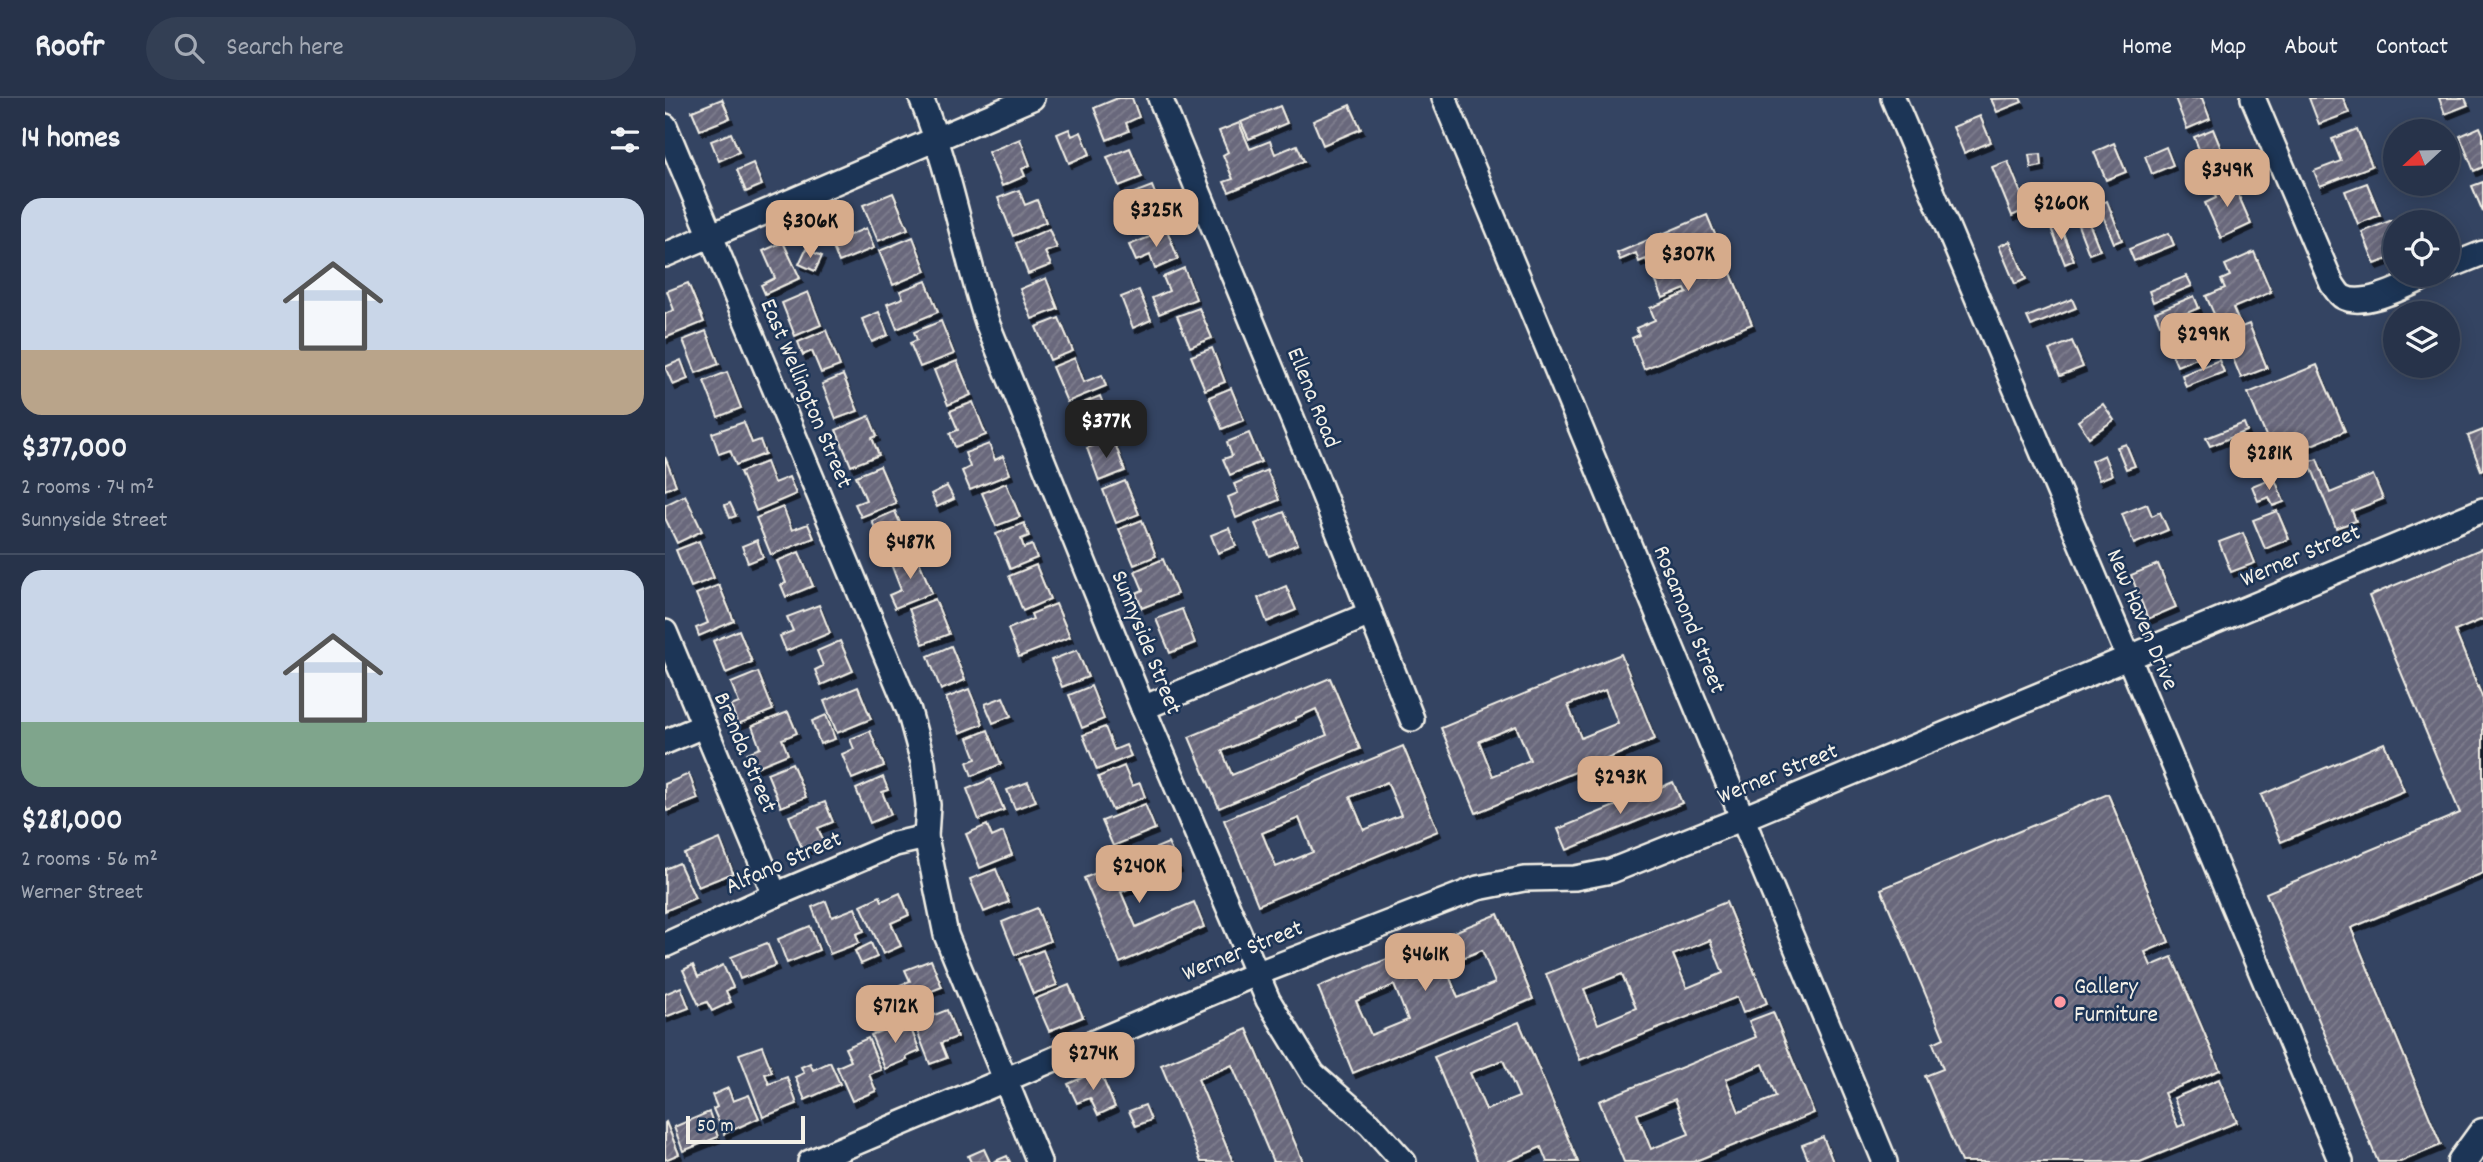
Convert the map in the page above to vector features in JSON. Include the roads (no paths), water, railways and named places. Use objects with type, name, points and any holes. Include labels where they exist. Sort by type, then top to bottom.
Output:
[{"type":"main road","points":[[2462,1162],[2483,1133]]},
{"type":"street","name":"Sunnyside Street","points":[[921,98],[944,162],[972,278],[988,325],[1143,708],[1256,974],[1268,1000],[1313,1074],[1370,1124],[1404,1162]]},
{"type":"street","points":[[665,255],[1033,98]]},
{"type":"street","name":"Ellena Road","points":[[1160,98],[1412,719]]},
{"type":"street","name":"Rosamond Street","points":[[1444,98],[1885,1162]]},
{"type":"street","name":"New Haven Drive","points":[[1893,98],[2340,1162]]},
{"type":"street","points":[[2253,98],[2332,285],[2342,297],[2358,302],[2400,287]]},
{"type":"street","name":"East Wellington Street","points":[[665,126],[909,711],[923,762],[927,805],[926,837],[946,935],[1039,1162]]},
{"type":"street","points":[[2460,262],[2483,253]]},
{"type":"street","name":"Werner Street","points":[[810,1162],[1256,974],[1478,888],[1524,878],[1575,878],[1611,871],[2483,510]]},
{"type":"street","points":[[1143,708],[1370,614]]},
{"type":"street","name":"Brenda Street","points":[[665,632],[775,895]]},
{"type":"street","points":[[665,742],[703,726]]},
{"type":"street","name":"Alfano Street","points":[[665,946],[895,844],[926,837]]},
{"type":"place","name":"Gallery Furniture","points":[[2060,1002]]}]
